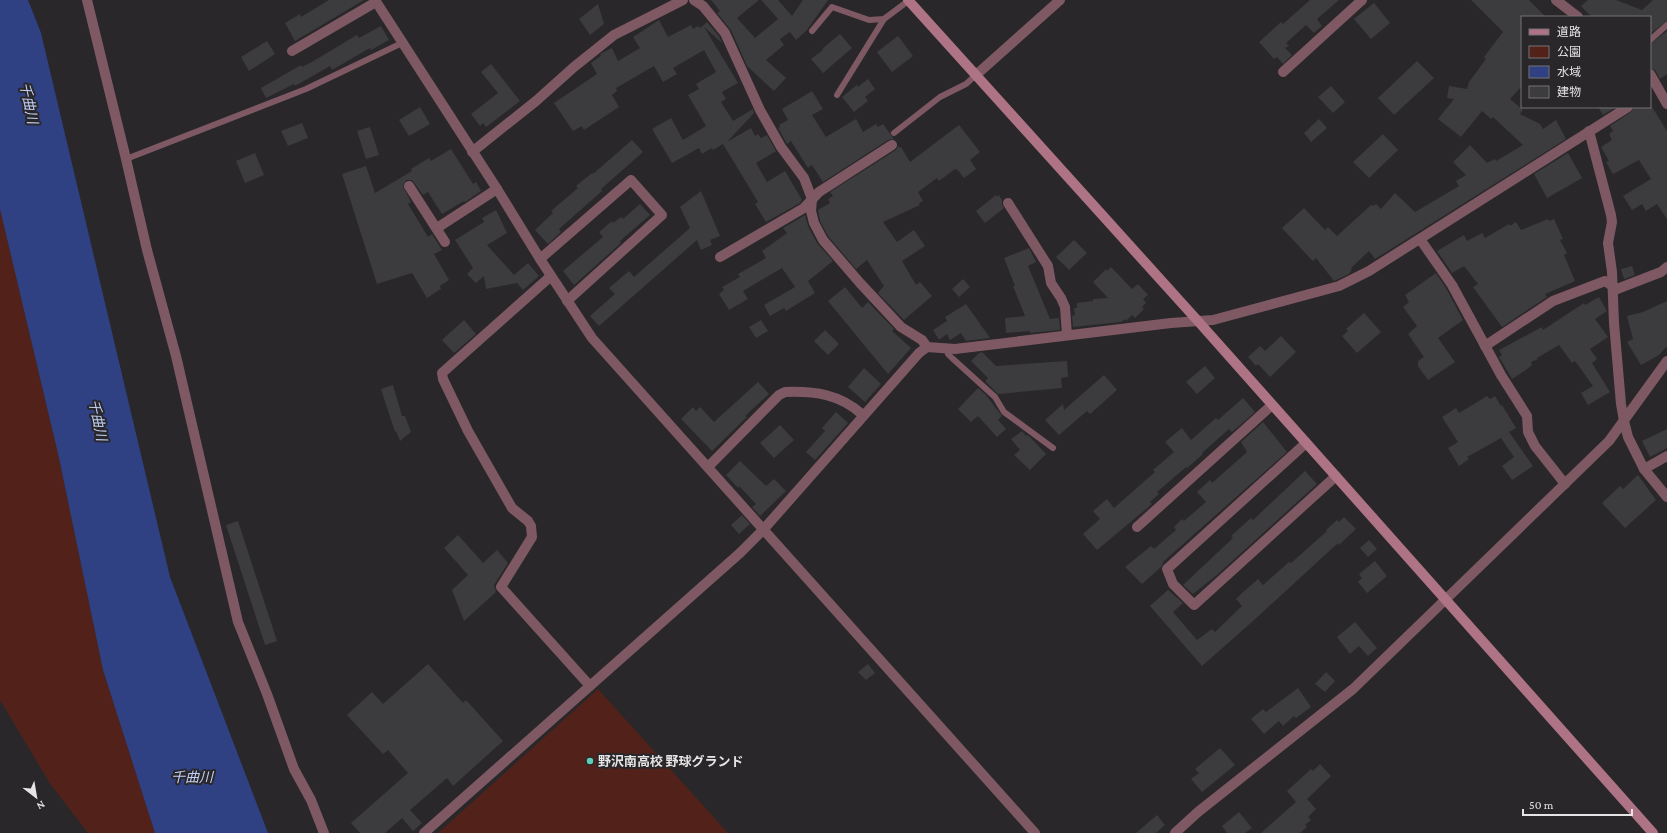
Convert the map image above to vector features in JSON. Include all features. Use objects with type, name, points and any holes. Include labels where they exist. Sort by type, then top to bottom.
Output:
[{"type":"street","points":[[87,0],[147,250],[179,371],[238,622],[267,694],[294,769],[311,800],[324,833]]},
{"type":"street","points":[[472,152],[536,101],[574,67],[614,35],[683,0]]},
{"type":"street","points":[[694,0],[703,6],[725,33],[760,110],[781,147],[804,178],[812,199],[811,211],[814,223],[823,240],[901,327],[922,340],[927,347]]},
{"type":"street","points":[[908,0],[1197,320],[1652,833]]},
{"type":"street","points":[[976,75],[1060,0]]},
{"type":"street","points":[[1283,72],[1362,0]]},
{"type":"street","points":[[1556,0],[1577,16]]},
{"type":"street","points":[[292,51],[376,1],[592,338],[708,467],[762,530],[1035,833]]},
{"type":"street","points":[[1651,76],[1661,95]]},
{"type":"street","points":[[424,833],[740,553],[919,353],[927,347],[955,349],[1197,320],[1213,320],[1339,286],[1369,271],[1626,108]]},
{"type":"street","points":[[1589,131],[1612,215],[1608,243],[1612,272],[1621,404],[1624,421],[1628,437],[1644,469],[1667,497]]},
{"type":"street","points":[[720,257],[804,208],[819,192],[892,145]]},
{"type":"street","points":[[540,259],[631,180],[662,215],[567,301]]},
{"type":"street","points":[[409,186],[445,242]]},
{"type":"street","points":[[437,228],[497,189]]},
{"type":"street","points":[[1008,203],[1048,266],[1051,282],[1065,307],[1067,335]]},
{"type":"street","points":[[1420,239],[1452,285],[1485,346],[1526,416],[1528,432],[1535,446],[1565,484]]},
{"type":"street","points":[[1485,346],[1553,301],[1605,281],[1617,289],[1660,272],[1667,267]]},
{"type":"street","points":[[551,276],[442,373],[443,379],[468,431],[512,508],[532,526],[532,537],[501,587],[590,686]]},
{"type":"street","points":[[1176,833],[1198,812],[1353,689],[1609,441],[1667,361]]},
{"type":"street","points":[[708,467],[779,395],[785,392],[832,395],[863,415]]},
{"type":"street","points":[[1137,527],[1272,405]]},
{"type":"street","points":[[1306,443],[1167,569],[1173,584],[1194,605],[1336,476]]},
{"type":"street","points":[[1644,469],[1667,456]]},
{"type":"lane","points":[[837,95],[884,18],[908,0]]},
{"type":"lane","points":[[812,31],[832,7],[869,20],[884,18]]},
{"type":"lane","points":[[1651,39],[1667,26]]},
{"type":"lane","points":[[126,158],[306,90],[402,43]]},
{"type":"lane","points":[[894,133],[940,97],[966,84],[976,75]]},
{"type":"lane","points":[[947,348],[948,354],[995,397],[1004,412],[1053,448]]},
{"type":"green space","points":[[0,209],[59,458],[103,670],[155,833],[88,833],[51,785],[0,700]]},
{"type":"green space","name":"野沢南高校 野球グランド","points":[[598,689],[728,833],[438,833]]},
{"type":"water","name":"千曲川","points":[[0,0],[28,0],[41,33],[170,577],[268,833],[155,833],[103,670],[59,458],[0,209]]},
{"type":"building","points":[[329,0],[364,0],[295,41],[285,23],[300,14],[301,17]]},
{"type":"building","points":[[711,0],[759,0],[737,18],[755,38],[778,19],[761,0],[778,0],[792,16],[803,0],[828,0],[807,30],[796,40],[790,32],[780,39],[784,45],[766,60],[786,78],[774,91],[747,66],[731,30],[717,13],[720,11]]},
{"type":"building","points":[[1310,0],[1339,0],[1317,19],[1322,26],[1314,33],[1306,25],[1286,43],[1289,46],[1285,48],[1292,55],[1283,64],[1277,57],[1274,59],[1259,42],[1281,22],[1283,24]]},
{"type":"building","points":[[1471,0],[1529,0],[1545,16],[1521,16],[1521,87],[1510,99],[1523,110],[1520,114],[1540,124],[1543,129],[1556,120],[1566,139],[1375,259],[1369,251],[1351,268],[1352,269],[1349,274],[1334,281],[1316,258],[1313,261],[1282,228],[1304,208],[1325,230],[1328,227],[1337,236],[1371,205],[1373,206],[1376,204],[1381,209],[1395,193],[1415,212],[1459,186],[1456,181],[1466,175],[1453,162],[1470,145],[1487,163],[1495,159],[1496,161],[1523,145],[1493,117],[1491,119],[1482,111],[1461,137],[1438,119],[1454,99],[1447,98],[1449,86],[1467,89],[1469,82],[1486,59],[1484,57],[1503,32]]},
{"type":"building","points":[[1588,0],[1616,0],[1642,10],[1653,0],[1667,0],[1667,21],[1651,33],[1651,16],[1591,16],[1581,6]]},
{"type":"building","points":[[1374,3],[1390,23],[1371,39],[1354,19]]},
{"type":"building","points":[[598,4],[604,24],[590,35],[579,19]]},
{"type":"building","points":[[659,20],[668,37],[691,25],[693,29],[698,26],[700,28],[707,22],[719,36],[722,43],[704,27],[738,83],[722,92],[726,99],[721,102],[733,121],[753,109],[754,113],[727,142],[751,128],[755,136],[758,134],[761,138],[767,135],[776,151],[756,163],[767,182],[785,171],[802,200],[800,203],[766,222],[755,204],[758,202],[723,144],[702,154],[699,148],[672,163],[652,129],[671,118],[683,140],[706,126],[688,95],[699,89],[696,84],[716,72],[704,50],[673,68],[677,74],[663,82],[654,66],[616,88],[617,91],[612,95],[619,107],[584,130],[582,126],[573,131],[554,103],[597,74],[591,63],[601,56],[600,54],[612,48],[618,61],[640,48],[633,37]]},
{"type":"building","points":[[381,26],[389,40],[371,50],[370,48],[332,70],[330,66],[295,86],[294,84],[266,98],[261,88],[301,65],[302,67],[310,63],[357,35],[359,38]]},
{"type":"building","points":[[1667,31],[1667,74],[1660,79],[1655,70],[1651,68],[1651,43]]},
{"type":"building","points":[[840,34],[852,48],[823,73],[811,59]]},
{"type":"building","points":[[898,36],[913,56],[892,72],[877,52]]},
{"type":"building","points":[[267,41],[275,54],[249,71],[241,57]]},
{"type":"building","points":[[1417,61],[1434,78],[1394,115],[1378,98]]},
{"type":"building","points":[[491,64],[520,101],[486,127],[483,123],[480,126],[471,114],[498,93],[481,72]]},
{"type":"building","points":[[868,79],[875,89],[865,97],[868,101],[854,112],[842,97],[857,85],[858,87]]},
{"type":"building","points":[[1331,86],[1345,102],[1333,113],[1318,97]]},
{"type":"building","points":[[812,91],[823,109],[812,115],[826,137],[856,119],[863,132],[876,124],[878,127],[883,124],[894,139],[888,140],[823,182],[812,165],[808,168],[791,141],[787,144],[778,128],[780,127],[779,125],[788,120],[782,109]]},
{"type":"building","points":[[420,107],[430,124],[409,136],[399,120]]},
{"type":"building","points":[[1652,107],[1667,131],[1667,219],[1657,204],[1646,211],[1642,204],[1632,210],[1623,196],[1651,179],[1639,160],[1613,174],[1606,162],[1609,161],[1601,147],[1612,140],[1609,134],[1613,131],[1610,126],[1631,112],[1633,108]]},
{"type":"building","points":[[1599,108],[1614,108],[1603,115]]},
{"type":"building","points":[[1319,119],[1327,128],[1311,142],[1304,133]]},
{"type":"building","points":[[302,123],[308,138],[288,146],[281,131]]},
{"type":"building","points":[[959,125],[980,152],[970,160],[976,169],[964,178],[957,169],[955,169],[939,181],[937,178],[918,192],[923,201],[919,203],[920,205],[883,222],[897,242],[914,230],[925,246],[902,261],[916,285],[920,282],[932,296],[904,320],[878,293],[884,286],[867,260],[856,269],[828,236],[820,221],[818,210],[830,203],[828,199],[833,196],[830,192],[896,150],[898,146],[900,148],[901,147],[910,162]]},
{"type":"building","points":[[370,127],[379,155],[366,159],[357,131]]},
{"type":"building","points":[[1383,134],[1398,150],[1369,178],[1353,162]]},
{"type":"building","points":[[632,140],[643,152],[559,229],[561,232],[548,244],[535,230],[553,213],[551,211],[578,188],[576,186],[592,173],[593,174]]},
{"type":"building","points":[[451,149],[473,184],[476,182],[481,191],[465,202],[464,201],[442,214],[428,192],[423,195],[412,180],[406,180],[403,186],[411,202],[408,204],[428,237],[432,234],[442,250],[434,254],[449,280],[440,286],[441,289],[427,298],[412,273],[377,284],[342,174],[366,166],[375,193],[412,171],[411,169],[429,158],[431,161]]},
{"type":"building","points":[[255,153],[264,175],[245,183],[236,161]]},
{"type":"building","points":[[1568,153],[1582,178],[1547,198],[1534,174]]},
{"type":"building","points":[[701,191],[720,236],[710,240],[712,245],[701,250],[697,240],[599,326],[590,316],[615,294],[609,288],[629,271],[634,277],[690,228],[680,207]]},
{"type":"building","points":[[996,195],[997,197],[999,195],[1004,208],[985,223],[976,211]]},
{"type":"building","points":[[640,204],[650,215],[620,241],[621,243],[574,285],[563,271],[603,237],[599,232],[612,221],[613,223],[621,217],[623,219]]},
{"type":"building","points":[[496,210],[507,233],[487,245],[514,275],[528,263],[539,276],[523,290],[517,283],[486,289],[484,276],[476,283],[467,274],[473,268],[455,240],[484,222],[482,218]]},
{"type":"building","points":[[805,215],[808,226],[817,243],[833,261],[808,281],[815,293],[786,311],[784,308],[770,316],[764,305],[795,287],[782,268],[743,291],[748,299],[729,310],[719,294],[724,290],[722,287],[740,277],[738,274],[766,258],[762,251],[787,233],[783,228]]},
{"type":"building","points":[[1548,219],[1549,221],[1554,219],[1563,239],[1560,240],[1567,253],[1564,255],[1575,281],[1545,294],[1547,297],[1502,327],[1473,287],[1478,284],[1464,266],[1452,273],[1437,251],[1464,235],[1467,241],[1482,233],[1485,238],[1509,224],[1510,226],[1516,222],[1521,230]]},
{"type":"building","points":[[1074,240],[1087,253],[1069,270],[1056,257]]},
{"type":"building","points":[[1029,248],[1036,262],[1028,266],[1050,319],[1059,318],[1060,330],[1030,333],[1030,331],[1006,333],[1005,318],[1025,316],[1004,258]]},
{"type":"building","points":[[1632,266],[1635,275],[1624,279],[1621,269]]},
{"type":"building","points":[[1111,267],[1132,289],[1138,284],[1148,295],[1143,299],[1146,303],[1142,307],[1144,309],[1135,318],[1132,315],[1126,321],[1125,319],[1121,322],[1073,327],[1072,316],[1075,315],[1074,308],[1077,308],[1077,303],[1093,301],[1093,299],[1108,298],[1093,282],[1106,269],[1107,271]]},
{"type":"building","points":[[1436,273],[1463,320],[1438,338],[1455,362],[1428,380],[1418,366],[1418,361],[1424,357],[1408,334],[1417,326],[1403,307],[1409,302],[1405,295]]},
{"type":"building","points":[[963,279],[970,287],[959,297],[952,289]]},
{"type":"building","points":[[845,287],[862,308],[868,302],[894,329],[892,331],[911,348],[888,374],[828,301]]},
{"type":"building","points":[[1599,297],[1607,311],[1595,319],[1608,337],[1590,349],[1597,359],[1592,363],[1610,392],[1588,405],[1581,393],[1593,386],[1575,361],[1572,363],[1559,345],[1531,362],[1532,365],[1512,379],[1499,357],[1502,355],[1499,350],[1542,327],[1543,330],[1584,303],[1585,305]]},
{"type":"building","points":[[1667,301],[1667,346],[1659,355],[1641,365],[1627,342],[1633,339],[1627,316],[1643,312]]},
{"type":"building","points":[[966,304],[990,338],[966,341],[961,333],[950,340],[947,334],[939,340],[933,330],[947,321],[945,317]]},
{"type":"building","points":[[1364,313],[1381,332],[1357,353],[1342,336],[1348,331],[1346,329]]},
{"type":"building","points":[[464,320],[476,334],[454,353],[442,340]]},
{"type":"building","points":[[761,320],[768,331],[756,338],[749,327]]},
{"type":"building","points":[[825,330],[839,344],[828,355],[814,341]]},
{"type":"building","points":[[1281,336],[1296,352],[1270,377],[1258,364],[1256,366],[1248,357],[1260,346],[1265,351]]},
{"type":"building","points":[[982,352],[996,366],[1067,361],[1068,377],[1061,378],[1062,388],[998,394],[985,381],[988,378],[971,361]]},
{"type":"building","points":[[1205,366],[1215,378],[1197,394],[1186,382]]},
{"type":"building","points":[[864,368],[881,384],[865,402],[848,387]]},
{"type":"building","points":[[1104,375],[1117,390],[1090,414],[1087,411],[1059,435],[1045,420],[1063,404],[1064,410]]},
{"type":"building","points":[[758,382],[769,394],[745,416],[747,417],[712,451],[681,419],[693,407],[696,411],[700,407],[714,422]]},
{"type":"building","points":[[393,385],[402,416],[405,416],[411,432],[400,441],[396,431],[395,432],[381,389]]},
{"type":"building","points":[[978,388],[986,395],[1002,416],[998,420],[1006,429],[997,437],[978,416],[971,422],[958,409]]},
{"type":"building","points":[[1487,396],[1490,399],[1495,396],[1501,406],[1502,405],[1516,428],[1509,432],[1533,466],[1512,480],[1502,466],[1514,457],[1501,438],[1467,457],[1469,459],[1459,466],[1448,448],[1458,442],[1442,417],[1456,408],[1459,413]]},
{"type":"building","points":[[1243,398],[1255,412],[1232,432],[1229,429],[1187,468],[1186,467],[1157,492],[1159,494],[1150,502],[1152,504],[1097,550],[1083,534],[1100,519],[1093,511],[1107,499],[1114,508],[1155,472],[1153,470],[1174,452],[1165,442],[1182,428],[1191,440],[1216,418],[1218,420]]},
{"type":"building","points":[[836,412],[848,423],[815,460],[806,452],[825,431],[822,428]]},
{"type":"building","points":[[1263,422],[1287,452],[1164,561],[1161,567],[1142,584],[1125,567],[1151,546],[1154,549],[1176,530],[1174,527],[1182,519],[1184,521],[1206,502],[1197,492],[1210,480],[1212,483],[1247,452],[1241,442]]},
{"type":"building","points":[[780,425],[794,440],[774,458],[760,443]]},
{"type":"building","points":[[1667,429],[1667,448],[1650,457],[1642,441]]},
{"type":"building","points":[[1022,431],[1026,436],[1028,435],[1046,454],[1030,470],[1014,455],[1020,450],[1011,439]]},
{"type":"building","points":[[740,461],[766,486],[774,479],[786,491],[760,516],[752,507],[756,504],[726,475]]},
{"type":"building","points":[[1305,471],[1317,484],[1218,574],[1193,594],[1183,585],[1233,538],[1231,536],[1251,518],[1253,520]]},
{"type":"building","points":[[1638,475],[1656,500],[1625,528],[1602,503],[1620,486],[1623,489]]},
{"type":"building","points":[[742,515],[750,524],[739,534],[731,525]]},
{"type":"building","points":[[1344,517],[1356,529],[1339,545],[1338,543],[1202,666],[1150,606],[1168,590],[1183,603],[1173,612],[1197,640],[1212,629],[1215,632],[1242,606],[1236,599],[1242,593],[1258,579],[1263,585],[1289,562],[1291,563],[1327,531],[1326,530],[1337,520],[1339,522]]},
{"type":"building","points":[[238,521],[277,641],[265,645],[226,525]]},
{"type":"building","points":[[458,535],[483,563],[497,550],[508,563],[494,585],[496,592],[464,621],[452,590],[468,575],[444,548]]},
{"type":"building","points":[[1369,540],[1377,549],[1368,557],[1360,548]]},
{"type":"building","points":[[1375,561],[1387,576],[1367,593],[1358,582],[1362,578],[1359,574]]},
{"type":"building","points":[[1355,622],[1377,648],[1368,656],[1359,646],[1350,654],[1337,637]]},
{"type":"building","points":[[428,664],[463,703],[466,700],[503,741],[453,786],[447,778],[410,810],[422,823],[413,831],[402,818],[385,833],[360,833],[351,823],[408,773],[388,750],[383,754],[347,715],[372,692],[383,704]]},
{"type":"building","points":[[868,664],[875,673],[866,680],[858,672]]},
{"type":"building","points":[[1326,672],[1335,681],[1325,692],[1315,684]]},
{"type":"building","points":[[1298,688],[1311,707],[1296,718],[1294,716],[1283,726],[1279,721],[1264,734],[1251,719],[1263,709],[1266,712]]},
{"type":"building","points":[[1220,748],[1235,765],[1202,792],[1191,779],[1199,773],[1195,769]]},
{"type":"building","points":[[1320,764],[1331,776],[1307,799],[1316,809],[1308,817],[1311,820],[1305,825],[1307,827],[1300,833],[1261,833],[1296,802],[1287,791],[1311,769],[1313,771]]},
{"type":"building","points":[[1239,812],[1252,828],[1245,833],[1227,833],[1222,826]]},
{"type":"building","points":[[1157,815],[1165,825],[1156,833],[1136,833]]},
{"type":"place","name":"野沢南高校 野球グランド","points":[[590,761]]}]
